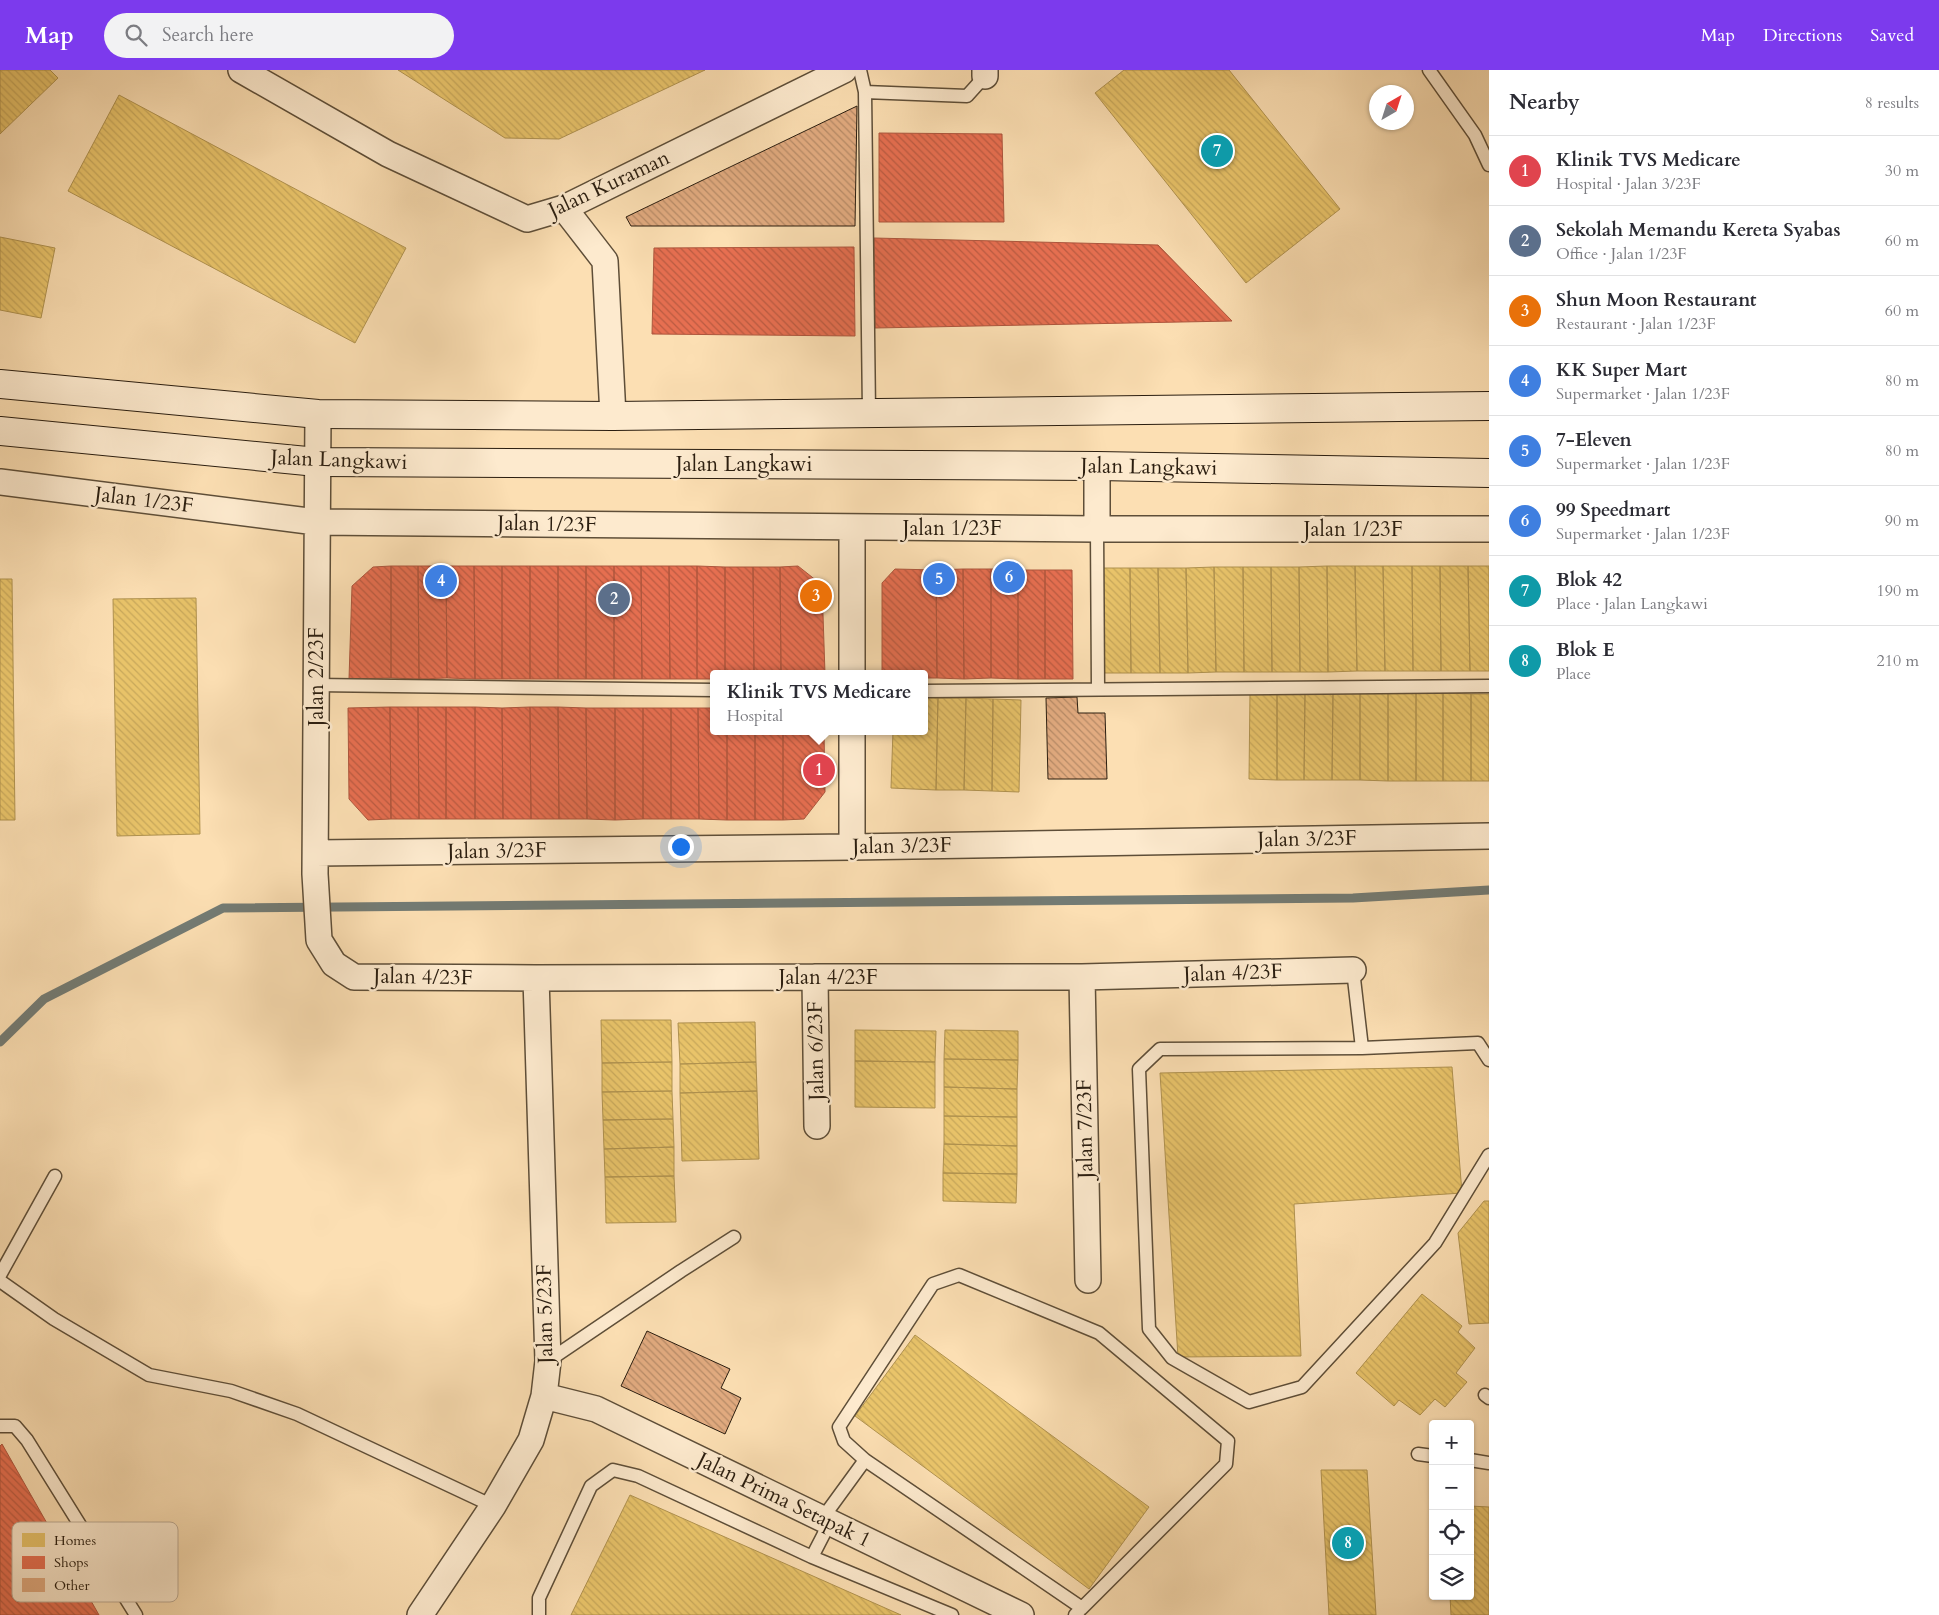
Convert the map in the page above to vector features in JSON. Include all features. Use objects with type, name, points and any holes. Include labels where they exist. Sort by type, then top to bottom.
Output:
[{"type":"street","name":"Jalan Kuraman","points":[[241,70],[388,154],[527,219],[564,208],[844,70]]},
{"type":"street","points":[[564,208],[605,261],[613,416]]},
{"type":"street","points":[[0,384],[318,414],[613,416],[1489,406]]},
{"type":"street","name":"Jalan 2/23F","points":[[318,414],[315,864],[318,940]]},
{"type":"street","name":"Jalan Langkawi","points":[[0,430],[317,462],[1097,466],[1489,473]]},
{"type":"street","points":[[1097,466],[1097,529]]},
{"type":"street","name":"Jalan 1/23F","points":[[0,482],[316,522],[852,528],[1489,529]]},
{"type":"street","points":[[852,528],[852,670]]},
{"type":"street","points":[[852,735],[852,847]]},
{"type":"street","name":"Jalan 3/23F","points":[[315,864],[852,847],[1489,836]]},
{"type":"street","name":"Jalan 4/23F","points":[[318,940],[334,964],[354,977],[1082,977],[1353,970]]},
{"type":"street","name":"Jalan 6/23F","points":[[815,976],[817,1126]]},
{"type":"street","name":"Jalan 7/23F","points":[[1082,977],[1088,1280]]},
{"type":"street","name":"Jalan 5/23F","points":[[420,1615],[493,1506],[531,1440],[544,1396],[548,1361],[536,978]]},
{"type":"street","name":"Jalan Prima Setapak 1","points":[[544,1396],[596,1409],[1021,1615]]},
{"type":"lane","points":[[860,70],[865,92],[869,412]]},
{"type":"lane","points":[[1429,70],[1475,135],[1489,165]]},
{"type":"lane","points":[[865,92],[967,96],[985,73]]},
{"type":"lane","points":[[1097,529],[1098,689]]},
{"type":"lane","points":[[316,685],[710,690]]},
{"type":"lane","points":[[928,691],[1489,686]]},
{"type":"lane","points":[[1353,970],[1362,1048]]},
{"type":"lane","points":[[1489,1060],[1478,1043],[1362,1048],[1160,1049],[1139,1069],[1148,1329],[1172,1358],[1249,1402],[1302,1387],[1435,1242],[1489,1154]]},
{"type":"lane","points":[[0,1275],[55,1176]]},
{"type":"lane","points":[[548,1361],[734,1237]]},
{"type":"lane","points":[[959,1275],[1099,1333],[1228,1442],[1226,1464],[1079,1612],[866,1460],[844,1441],[839,1427],[933,1284],[959,1275]]},
{"type":"lane","points":[[0,1280],[54,1320],[149,1375],[231,1390],[296,1414],[493,1506]]},
{"type":"lane","points":[[0,1426],[15,1426],[27,1440],[78,1522]]},
{"type":"lane","points":[[1418,1454],[1429,1455]]},
{"type":"lane","points":[[812,1558],[826,1521],[866,1460]]},
{"type":"lane","points":[[1474,1461],[1489,1463]]},
{"type":"lane","points":[[539,1615],[539,1598],[591,1486],[614,1470],[638,1476],[812,1558],[952,1615]]},
{"type":"lane","points":[[128,1602],[136,1615]]},
{"type":"building: Homes","points":[[0,70],[50,70],[58,78],[0,134]]},
{"type":"building: Homes","points":[[398,70],[705,70],[559,139],[505,138]]},
{"type":"building: Homes","points":[[1124,70],[1229,70],[1340,209],[1246,283],[1095,93]]},
{"type":"building: Homes","points":[[119,95],[406,248],[355,343],[68,191]]},
{"type":"building: Homes","points":[[0,237],[55,248],[41,318],[0,310]]},
{"type":"building: Homes","points":[[1327,566],[1355,566],[1357,671],[1328,672]]},
{"type":"building: Homes","points":[[1327,566],[1328,672],[1300,672],[1299,567]]},
{"type":"building: Homes","points":[[1355,566],[1383,566],[1385,671],[1357,671]]},
{"type":"building: Homes","points":[[1383,566],[1412,566],[1413,671],[1385,671]]},
{"type":"building: Homes","points":[[1412,566],[1440,566],[1441,671],[1413,671]]},
{"type":"building: Homes","points":[[1440,566],[1468,566],[1470,671],[1441,671]]},
{"type":"building: Homes","points":[[1468,566],[1489,566],[1489,671],[1470,671]]},
{"type":"building: Homes","points":[[1214,567],[1243,567],[1244,672],[1216,672]]},
{"type":"building: Homes","points":[[1214,567],[1216,672],[1188,673],[1186,568]]},
{"type":"building: Homes","points":[[1243,567],[1271,567],[1272,672],[1244,672]]},
{"type":"building: Homes","points":[[1271,567],[1299,567],[1300,672],[1272,672]]},
{"type":"building: Homes","points":[[1102,568],[1130,568],[1131,673],[1103,673]]},
{"type":"building: Homes","points":[[1130,568],[1158,568],[1160,673],[1131,673]]},
{"type":"building: Homes","points":[[1158,568],[1186,568],[1188,673],[1160,673]]},
{"type":"building: Homes","points":[[0,579],[12,579],[15,820],[0,820]]},
{"type":"building: Homes","points":[[196,598],[200,834],[117,836],[113,599]]},
{"type":"building: Homes","points":[[1250,691],[1277,692],[1277,780],[1249,779]]},
{"type":"building: Homes","points":[[1277,692],[1305,692],[1304,780],[1277,780]]},
{"type":"building: Homes","points":[[1305,692],[1333,692],[1332,780],[1304,780]]},
{"type":"building: Homes","points":[[1333,692],[1360,692],[1360,780],[1332,780]]},
{"type":"building: Homes","points":[[1360,692],[1388,693],[1388,781],[1360,780]]},
{"type":"building: Homes","points":[[1388,693],[1416,693],[1416,781],[1388,781]]},
{"type":"building: Homes","points":[[1416,693],[1443,693],[1443,781],[1416,781]]},
{"type":"building: Homes","points":[[1443,693],[1471,694],[1471,781],[1443,781]]},
{"type":"building: Homes","points":[[1471,694],[1489,694],[1489,781],[1471,781]]},
{"type":"building: Homes","points":[[928,697],[938,698],[936,790],[891,788],[893,735],[928,735]]},
{"type":"building: Homes","points":[[938,698],[966,698],[964,790],[936,790]]},
{"type":"building: Homes","points":[[966,698],[993,699],[992,791],[964,790]]},
{"type":"building: Homes","points":[[993,699],[1021,700],[1019,792],[992,791]]},
{"type":"building: Homes","points":[[601,1020],[671,1020],[672,1062],[602,1063]]},
{"type":"building: Homes","points":[[755,1022],[756,1062],[680,1064],[678,1023]]},
{"type":"building: Homes","points":[[855,1030],[936,1031],[935,1062],[855,1061]]},
{"type":"building: Homes","points":[[945,1030],[1018,1031],[1018,1060],[944,1059]]},
{"type":"building: Homes","points":[[944,1059],[1018,1060],[1017,1089],[944,1087]]},
{"type":"building: Homes","points":[[855,1061],[935,1062],[935,1108],[855,1107]]},
{"type":"building: Homes","points":[[672,1062],[672,1091],[602,1092],[602,1063]]},
{"type":"building: Homes","points":[[756,1062],[757,1091],[680,1093],[680,1064]]},
{"type":"building: Homes","points":[[1452,1067],[1462,1193],[1294,1204],[1301,1356],[1178,1357],[1160,1073]]},
{"type":"building: Homes","points":[[944,1087],[1017,1089],[1017,1117],[944,1116]]},
{"type":"building: Homes","points":[[672,1091],[673,1119],[603,1120],[602,1092]]},
{"type":"building: Homes","points":[[757,1091],[759,1159],[682,1161],[680,1093]]},
{"type":"building: Homes","points":[[944,1116],[1017,1117],[1017,1146],[944,1144]]},
{"type":"building: Homes","points":[[673,1119],[674,1147],[604,1149],[603,1120]]},
{"type":"building: Homes","points":[[944,1144],[1017,1146],[1017,1174],[943,1173]]},
{"type":"building: Homes","points":[[674,1147],[674,1176],[605,1177],[604,1149]]},
{"type":"building: Homes","points":[[943,1173],[1017,1174],[1016,1203],[943,1201]]},
{"type":"building: Homes","points":[[674,1176],[676,1222],[606,1223],[605,1177]]},
{"type":"building: Homes","points":[[1484,1201],[1489,1201],[1489,1323],[1469,1324],[1458,1233]]},
{"type":"building: Homes","points":[[1422,1294],[1462,1326],[1458,1332],[1475,1348],[1456,1373],[1467,1382],[1445,1407],[1435,1399],[1420,1415],[1399,1400],[1394,1406],[1356,1373]]},
{"type":"building: Homes","points":[[915,1335],[1149,1507],[1089,1589],[855,1416]]},
{"type":"building: Homes","points":[[1321,1470],[1367,1470],[1376,1615],[1329,1615]]},
{"type":"building: Homes","points":[[630,1495],[901,1615],[571,1615]]},
{"type":"building: Homes","points":[[1474,1506],[1489,1507],[1489,1615],[1451,1615],[1450,1600],[1474,1600]]},
{"type":"building: Shops","points":[[879,133],[1002,134],[1004,222],[879,222]]},
{"type":"building: Shops","points":[[874,238],[1158,245],[1232,321],[875,328]]},
{"type":"building: Shops","points":[[854,247],[855,336],[652,334],[654,248]]},
{"type":"building: Shops","points":[[391,566],[391,678],[349,679],[352,586],[373,567]]},
{"type":"building: Shops","points":[[391,566],[418,566],[419,679],[391,678]]},
{"type":"building: Shops","points":[[418,566],[446,566],[447,678],[419,679]]},
{"type":"building: Shops","points":[[446,566],[474,566],[475,679],[447,678]]},
{"type":"building: Shops","points":[[474,566],[502,566],[502,679],[475,679]]},
{"type":"building: Shops","points":[[502,566],[530,566],[530,679],[502,679]]},
{"type":"building: Shops","points":[[530,566],[558,566],[558,679],[530,679]]},
{"type":"building: Shops","points":[[558,566],[586,566],[586,679],[558,679]]},
{"type":"building: Shops","points":[[586,566],[614,566],[614,679],[586,679]]},
{"type":"building: Shops","points":[[614,566],[641,566],[642,679],[614,679]]},
{"type":"building: Shops","points":[[641,566],[669,566],[670,679],[642,679]]},
{"type":"building: Shops","points":[[669,566],[697,566],[697,679],[670,679]]},
{"type":"building: Shops","points":[[697,566],[725,567],[725,670],[710,670],[710,679],[697,679]]},
{"type":"building: Shops","points":[[798,566],[822,585],[825,670],[781,670],[780,567]]},
{"type":"building: Shops","points":[[725,567],[753,567],[754,670],[725,670]]},
{"type":"building: Shops","points":[[753,567],[780,567],[781,670],[754,670]]},
{"type":"building: Shops","points":[[895,569],[936,570],[937,678],[928,678],[928,670],[882,670],[882,583]]},
{"type":"building: Shops","points":[[963,569],[991,569],[991,678],[964,679]]},
{"type":"building: Shops","points":[[963,569],[964,679],[937,678],[936,570]]},
{"type":"building: Shops","points":[[991,569],[1018,570],[1018,679],[991,678]]},
{"type":"building: Shops","points":[[1018,570],[1045,570],[1045,679],[1018,679]]},
{"type":"building: Shops","points":[[1045,570],[1072,570],[1073,679],[1045,679]]},
{"type":"building: Shops","points":[[390,707],[391,819],[368,820],[349,799],[348,708]]},
{"type":"building: Shops","points":[[390,707],[418,707],[419,819],[391,819]]},
{"type":"building: Shops","points":[[418,707],[446,707],[446,819],[419,819]]},
{"type":"building: Shops","points":[[446,707],[475,707],[475,819],[446,819]]},
{"type":"building: Shops","points":[[475,707],[502,708],[503,819],[475,819]]},
{"type":"building: Shops","points":[[530,707],[531,819],[503,819],[502,708]]},
{"type":"building: Shops","points":[[530,707],[558,707],[559,819],[531,819]]},
{"type":"building: Shops","points":[[558,707],[586,708],[587,819],[559,819]]},
{"type":"building: Shops","points":[[586,708],[615,708],[615,820],[587,819]]},
{"type":"building: Shops","points":[[615,708],[643,708],[643,819],[615,820]]},
{"type":"building: Shops","points":[[643,708],[671,708],[671,819],[643,819]]},
{"type":"building: Shops","points":[[671,708],[698,708],[699,819],[671,819]]},
{"type":"building: Shops","points":[[698,708],[710,708],[710,735],[727,735],[727,820],[699,819]]},
{"type":"building: Shops","points":[[727,735],[755,735],[755,820],[727,820]]},
{"type":"building: Shops","points":[[755,735],[783,735],[783,820],[755,820]]},
{"type":"building: Shops","points":[[783,735],[824,735],[825,792],[804,819],[783,820]]},
{"type":"building: Shops","points":[[2,1444],[46,1522],[12,1522],[12,1602],[92,1602],[99,1615],[0,1615],[0,1446]]},
{"type":"building: Other","points":[[857,106],[855,226],[631,226],[626,217]]},
{"type":"building: Other","points":[[1077,697],[1078,713],[1105,713],[1107,779],[1048,779],[1046,698]]},
{"type":"building: Other","points":[[647,1331],[730,1369],[721,1388],[741,1398],[725,1434],[621,1386]]},
{"type":"waterway","points":[[0,1042],[44,999],[223,908],[1353,898],[1489,890]]},
{"type":"place","name":"Blok 42","points":[[1217,151]]},
{"type":"place","name":"99 Speedmart","points":[[1009,577]]},
{"type":"place","name":"7-Eleven","points":[[939,579]]},
{"type":"place","name":"KK Super Mart","points":[[441,581]]},
{"type":"place","name":"Shun Moon Restaurant","points":[[816,596]]},
{"type":"place","name":"Sekolah Memandu Kereta Syabas","points":[[614,599]]},
{"type":"place","name":"Klinik TVS Medicare","points":[[819,770]]},
{"type":"place","name":"Blok E","points":[[1348,1543]]}]
